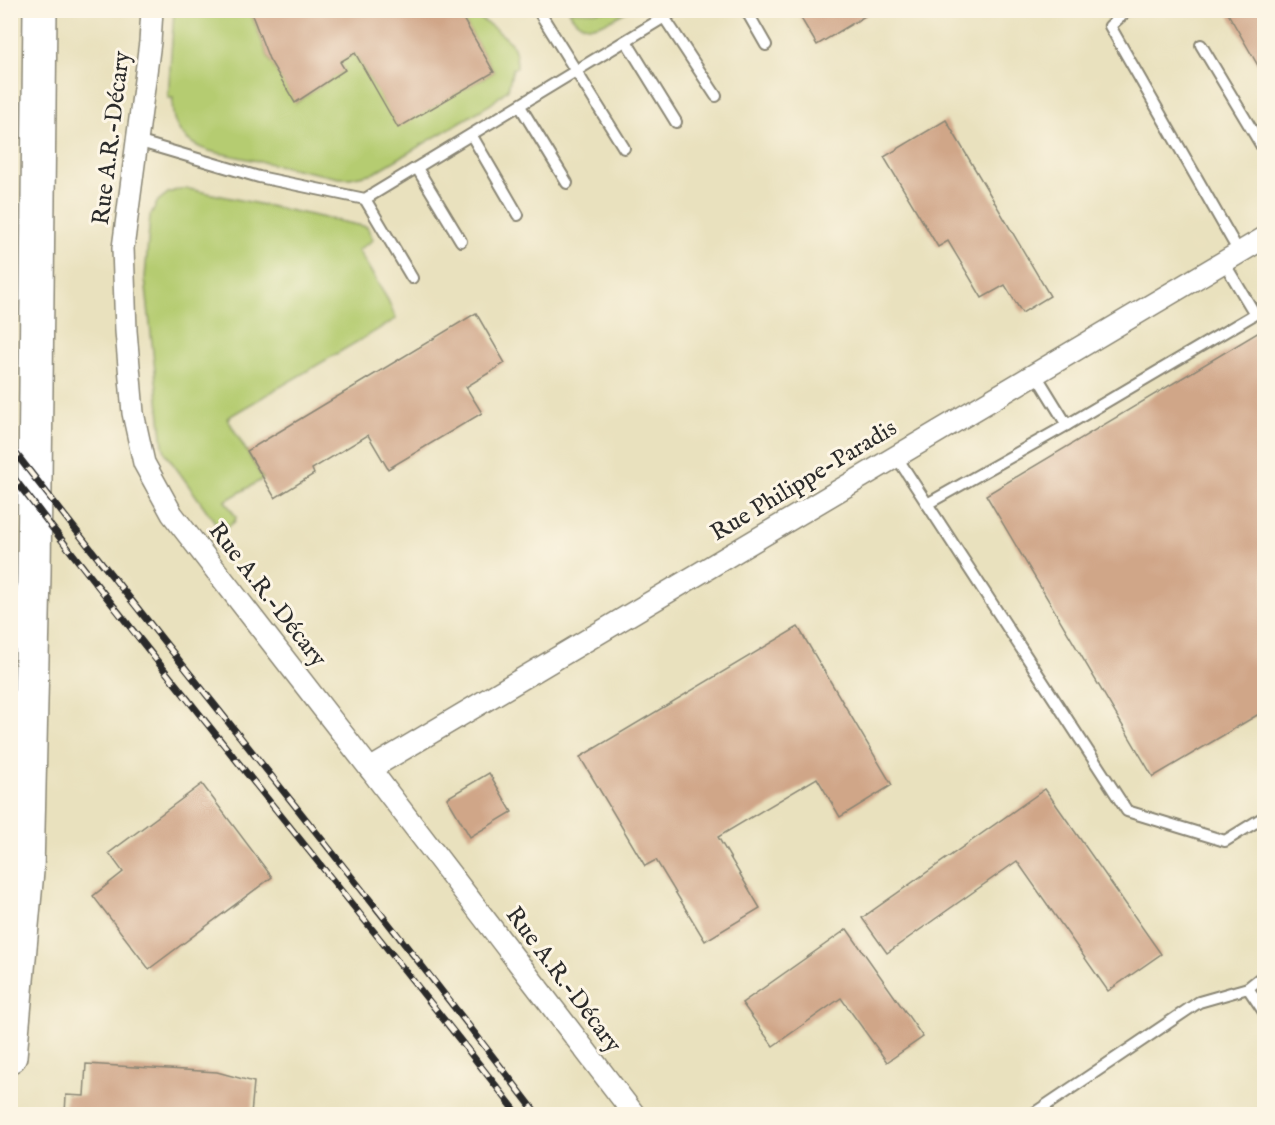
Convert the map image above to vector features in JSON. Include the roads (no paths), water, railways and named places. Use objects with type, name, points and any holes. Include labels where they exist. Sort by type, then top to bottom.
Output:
[{"type":"main road","points":[[10,1056],[27,871],[34,586],[40,10]]},
{"type":"street","name":"Rue A.R.-Décary","points":[[152,10],[150,42],[123,248],[126,331],[133,413],[144,463],[172,514],[634,1114]]},
{"type":"street","name":"Rue Philippe-Paradis","points":[[370,769],[1264,237]]},
{"type":"lane","points":[[538,10],[624,147]]},
{"type":"lane","points":[[137,141],[259,177],[365,199],[676,10]]},
{"type":"lane","points":[[746,10],[766,45]]},
{"type":"lane","points":[[927,504],[1067,425],[1255,314],[1231,257],[1110,26],[1128,10]]},
{"type":"lane","points":[[664,18],[716,96]]},
{"type":"lane","points":[[626,41],[676,122]]},
{"type":"lane","points":[[1201,45],[1264,150]]},
{"type":"lane","points":[[520,106],[567,183]]},
{"type":"lane","points":[[472,136],[518,214]]},
{"type":"lane","points":[[417,168],[461,241]]},
{"type":"lane","points":[[365,199],[412,278]]},
{"type":"lane","points":[[1035,373],[1067,425]]},
{"type":"lane","points":[[896,456],[1127,811],[1225,841],[1264,817]]},
{"type":"lane","points":[[1033,1114],[1199,1002],[1248,988],[1264,975]]},
{"type":"lane","points":[[1248,988],[1264,1012]]},
{"type":"railway","points":[[10,446],[407,946],[537,1114]]},
{"type":"railway","points":[[10,473],[518,1114]]}]
